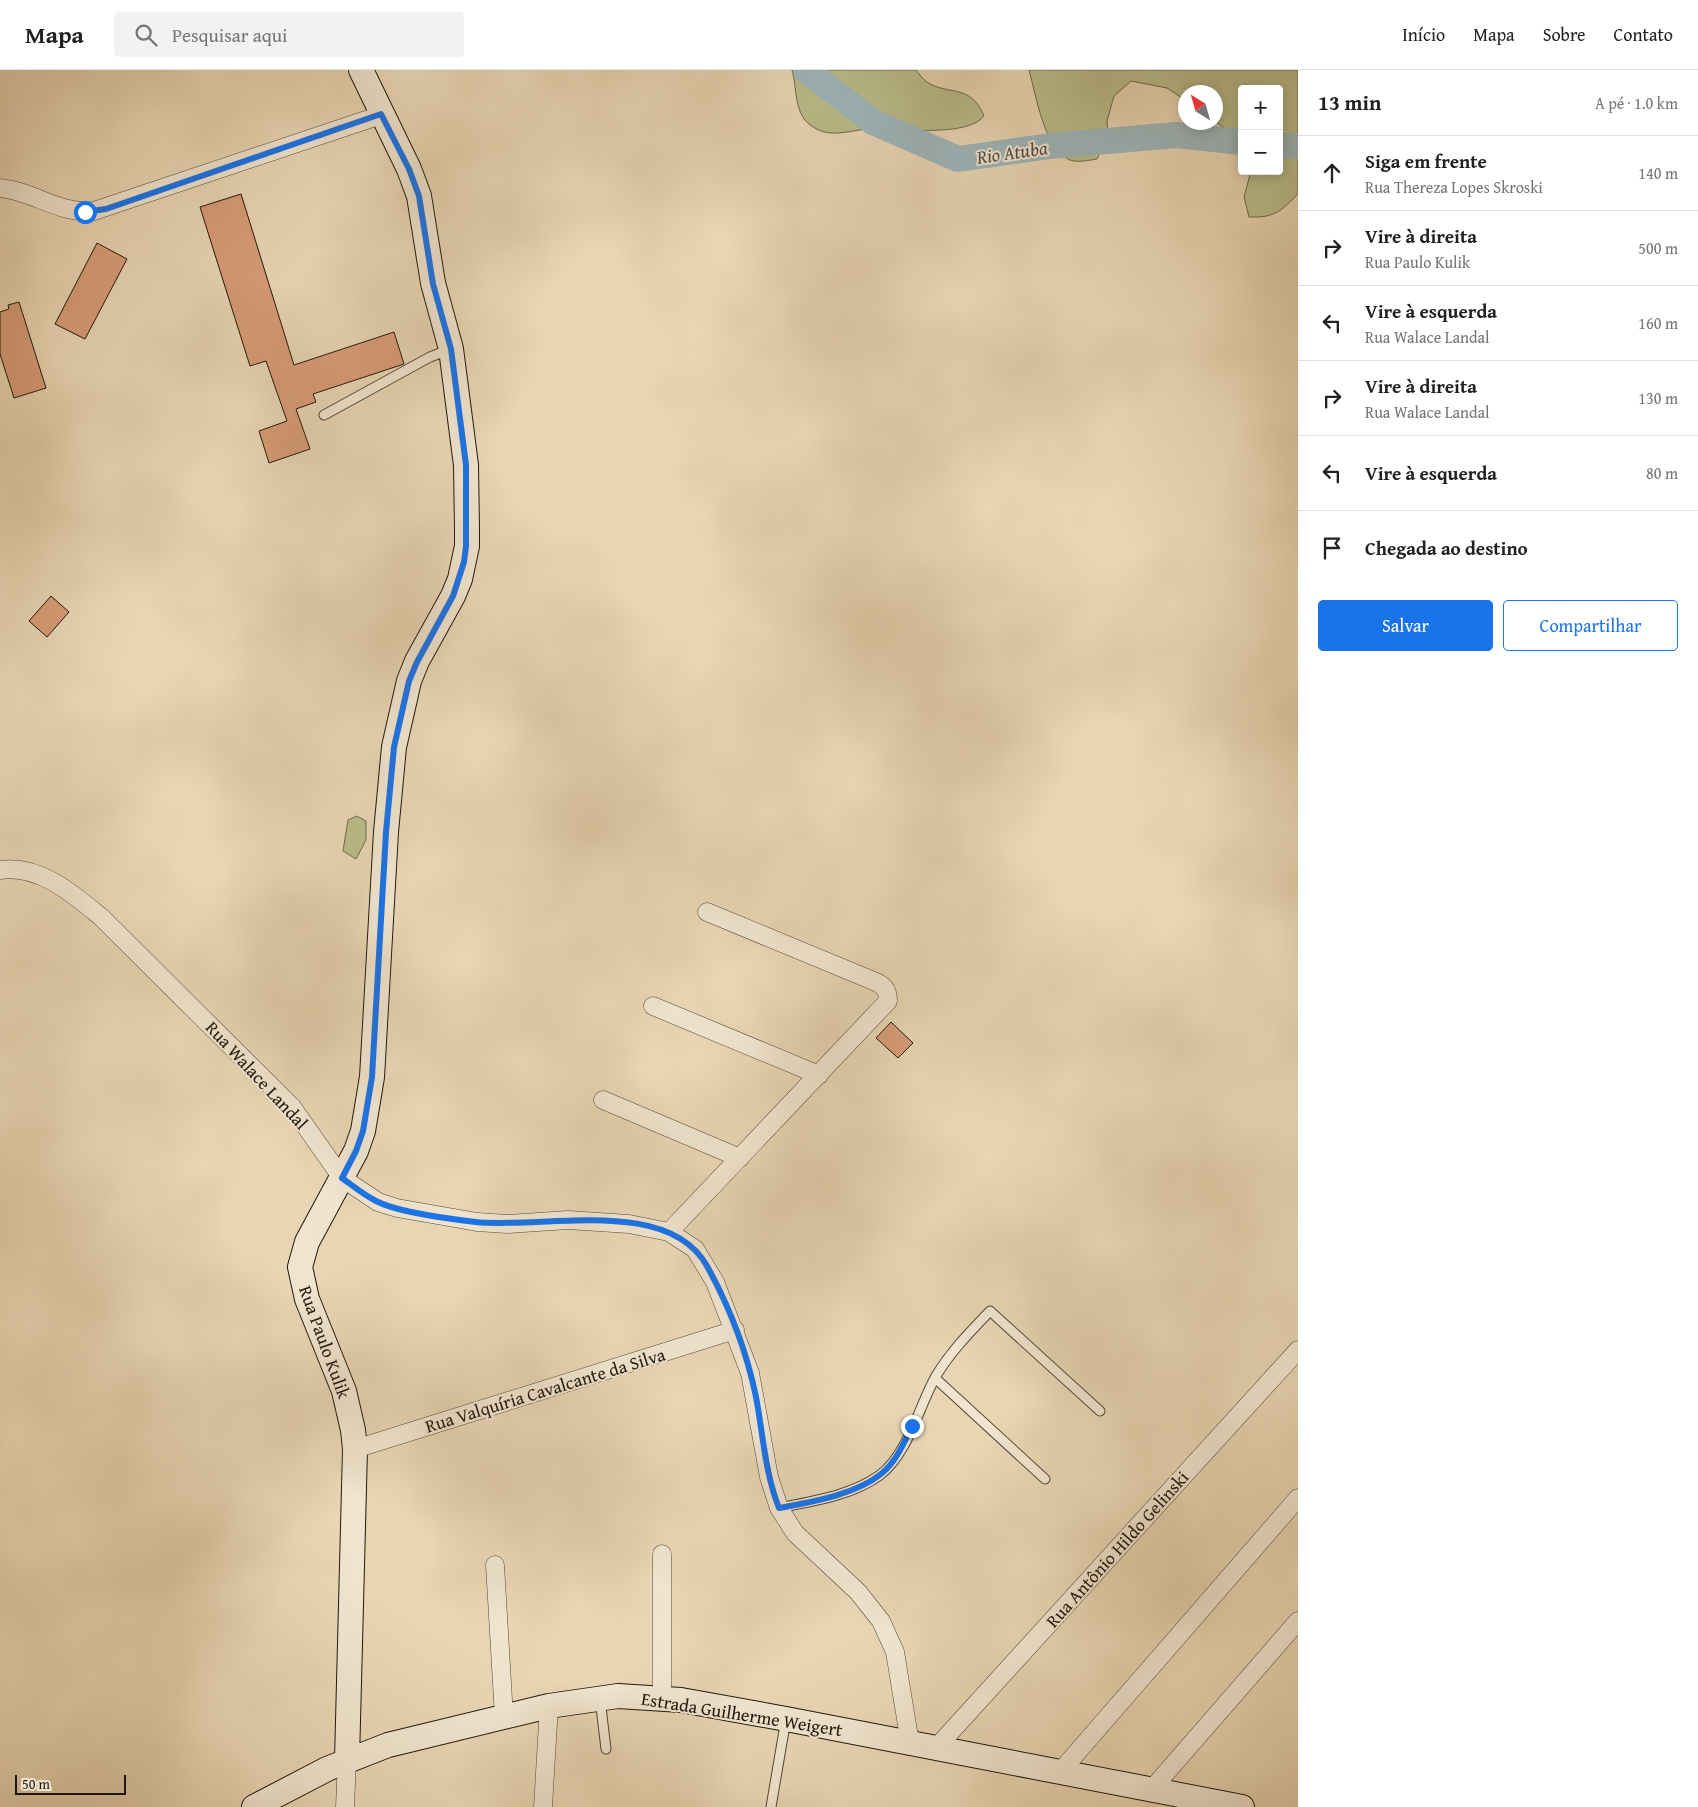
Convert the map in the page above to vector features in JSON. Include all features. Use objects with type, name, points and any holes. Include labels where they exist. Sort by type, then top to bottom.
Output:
[{"type":"street","name":"Rua Paulo Kulik","points":[[347,1760],[354,1430],[344,1391],[307,1299],[300,1267],[307,1242],[356,1151],[363,1131],[372,1077],[386,832],[394,747],[409,681],[417,662],[453,596],[464,562],[466,546],[466,465],[451,349],[433,284],[419,196],[409,169],[361,70]]},
{"type":"street","points":[[0,188],[17,191],[74,211],[94,211],[381,114]]},
{"type":"street","name":"Rua Walace Landal","points":[[0,870],[24,870],[47,878],[71,893],[101,917],[292,1107],[342,1178],[378,1202],[452,1218],[507,1224],[592,1221],[629,1224],[669,1232],[695,1249],[706,1264],[735,1330],[754,1388],[769,1476],[779,1508],[795,1533],[858,1592],[881,1621],[895,1652],[910,1743]]},
{"type":"street","points":[[669,1232],[888,1001],[888,993],[883,986],[706,912]]},
{"type":"street","points":[[653,1006],[818,1075]]},
{"type":"street","points":[[603,1100],[740,1158]]},
{"type":"street","name":"Rua Valquíria Cavalcante da Silva","points":[[355,1449],[735,1330]]},
{"type":"street","name":"Rua Antônio Hildo Gelinski","points":[[936,1748],[1298,1350]]},
{"type":"street","points":[[1060,1772],[1298,1498]]},
{"type":"street","points":[[662,1554],[662,1698]]},
{"type":"street","points":[[495,1565],[504,1716]]},
{"type":"street","points":[[1152,1789],[1298,1621]]},
{"type":"street","name":"Estrada Guilherme Weigert","points":[[254,1807],[347,1760],[388,1746],[504,1716],[600,1697],[662,1698],[786,1719],[1242,1807]]},
{"type":"street","points":[[543,1807],[549,1706]]},
{"type":"street","points":[[345,1807],[347,1760]]},
{"type":"lane","points":[[324,415],[430,358],[451,349]]},
{"type":"lane","points":[[779,1508],[817,1501],[852,1490],[880,1474],[900,1452],[935,1378],[950,1353],[990,1311],[1100,1411]]},
{"type":"lane","points":[[935,1378],[1045,1479]]},
{"type":"lane","points":[[600,1697],[606,1748]]},
{"type":"lane","points":[[772,1807],[786,1719]]},
{"type":"green space","points":[[792,70],[916,70],[926,81],[935,86],[966,94],[979,106],[984,116],[975,123],[948,130],[864,129],[840,133],[825,132],[817,129],[804,119],[798,106]]},
{"type":"green space","points":[[1029,70],[1298,70],[1298,194],[1287,205],[1271,215],[1249,217],[1244,197],[1250,175],[1283,175],[1283,85],[1238,85],[1238,138],[1223,127],[1223,85],[1178,85],[1178,95],[1167,88],[1131,81],[1114,96],[1107,121],[1108,136],[1097,159],[1084,161],[1070,160],[1061,154],[1047,133],[1038,107]]},
{"type":"green space","points":[[357,816],[366,821],[366,840],[356,859],[343,851],[348,820]]},
{"type":"building","points":[[241,194],[294,365],[394,332],[404,364],[313,394],[316,402],[296,409],[310,449],[269,463],[259,431],[287,421],[266,361],[250,366],[200,207]]},
{"type":"building","points":[[97,243],[127,259],[85,339],[55,324]]},
{"type":"building","points":[[19,302],[46,388],[14,398],[0,354],[0,312],[9,309],[8,305]]},
{"type":"building","points":[[51,596],[69,612],[47,637],[29,621]]},
{"type":"building","points":[[891,1022],[913,1043],[898,1058],[876,1038]]},
{"type":"waterway","name":"Rio Atuba","points":[[806,70],[873,122],[958,159],[1050,146],[1176,135],[1238,142]]},
{"type":"waterway","name":"Rio Atuba","points":[[1283,146],[1298,146]]},
{"type":"route","points":[[85,212],[106,209],[381,114],[409,169],[419,196],[433,284],[451,349],[466,465],[466,546],[460,579],[453,596],[417,662],[409,681],[394,747],[386,832],[372,1077],[363,1131],[356,1151],[342,1178],[378,1202],[397,1208],[452,1218],[507,1224],[568,1220],[611,1222],[655,1228],[683,1239],[695,1249],[706,1264],[735,1330],[756,1396],[769,1476],[773,1494],[779,1508],[817,1501],[852,1490],[880,1474],[900,1452],[912,1426]]}]
